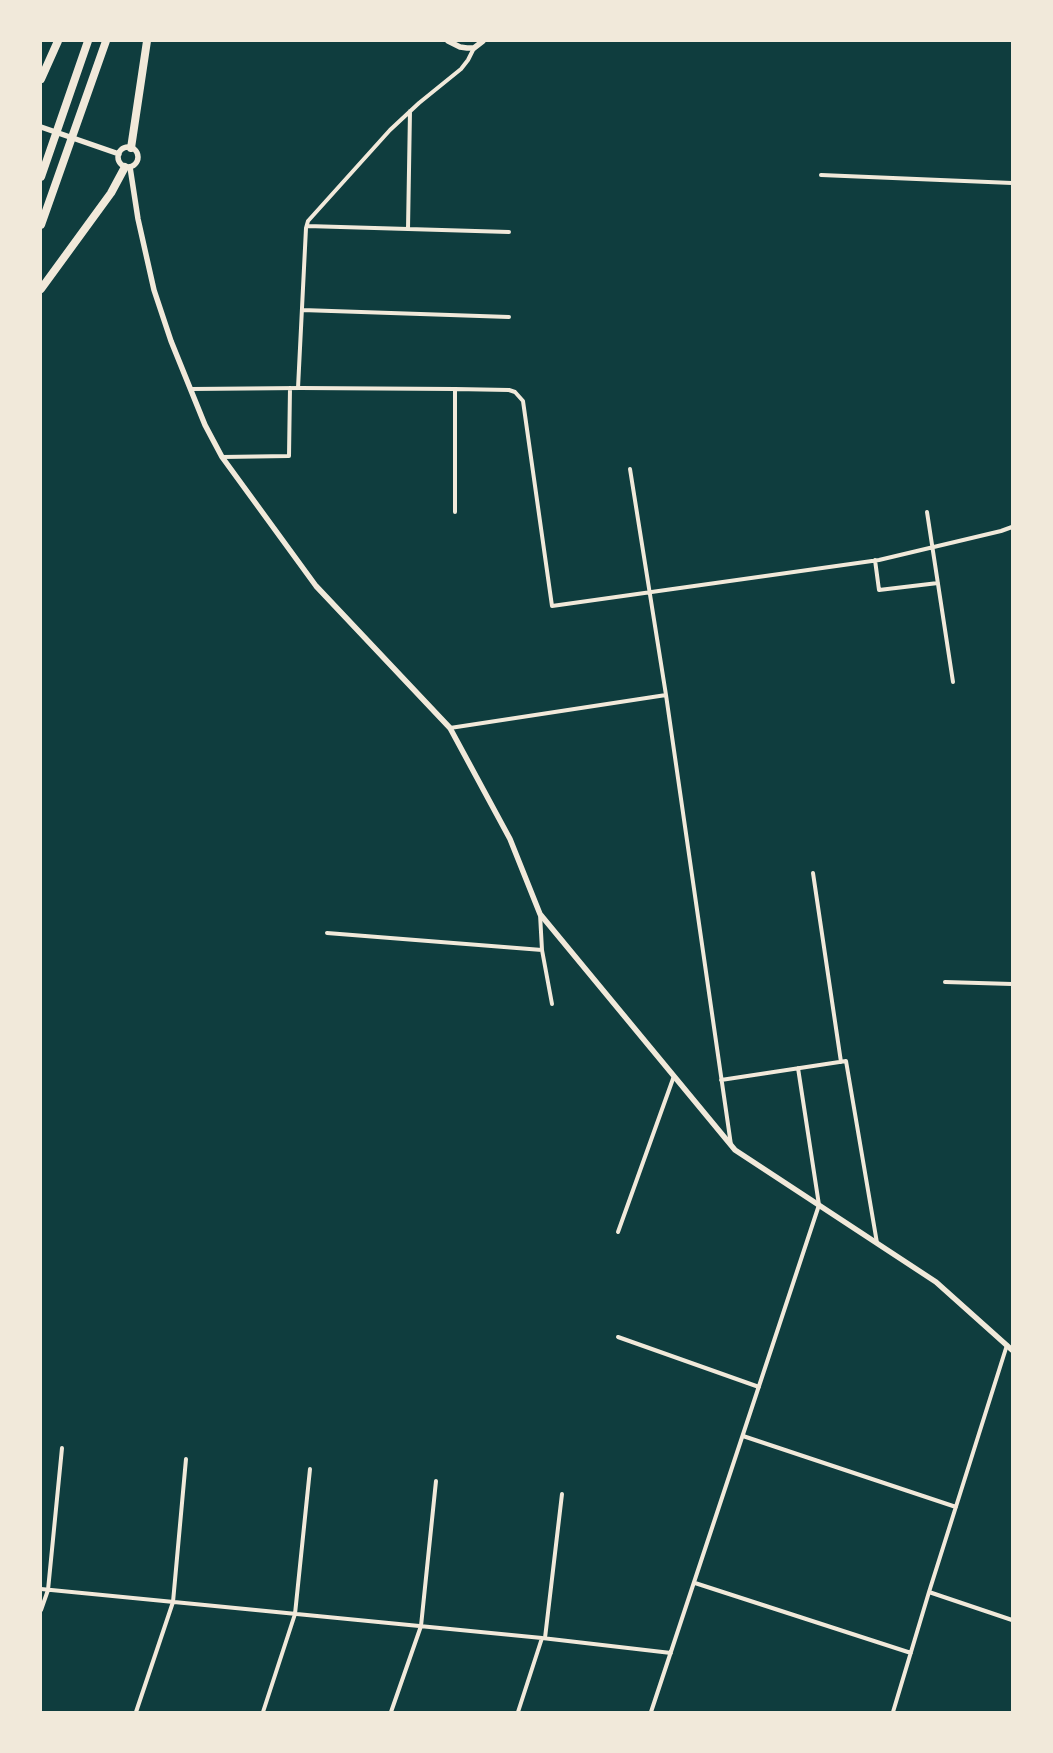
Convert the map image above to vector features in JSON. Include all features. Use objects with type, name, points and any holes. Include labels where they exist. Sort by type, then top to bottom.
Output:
[{"type":"highway","points":[[41,79],[58,41]]},
{"type":"highway","points":[[41,177],[88,41]]},
{"type":"highway","points":[[41,225],[106,41]]},
{"type":"highway","points":[[130,148],[134,131],[147,41]]},
{"type":"highway","points":[[41,289],[112,193],[128,167]]},
{"type":"street","points":[[448,41],[460,47],[474,48]]},
{"type":"street","points":[[298,388],[307,226],[312,215],[390,130],[410,111],[461,69],[468,60],[474,48],[483,41]]},
{"type":"street","points":[[408,229],[410,111]]},
{"type":"street","points":[[41,127],[119,154]]},
{"type":"street","points":[[124,148],[130,148],[136,151],[138,157],[136,164],[128,167],[119,162],[119,154],[124,148]]},
{"type":"street","points":[[128,167],[154,290],[171,341],[205,425],[222,457],[316,586],[450,728],[510,839],[540,914],[735,1150],[936,1282],[1012,1350]]},
{"type":"street","points":[[821,175],[1012,183]]},
{"type":"street","points":[[307,226],[509,232]]},
{"type":"street","points":[[302,310],[509,317]]},
{"type":"street","points":[[222,457],[289,456],[290,388]]},
{"type":"street","points":[[191,389],[455,389],[509,390],[515,392],[523,401],[552,606],[875,560],[1001,531],[1012,527]]},
{"type":"street","points":[[455,389],[455,512]]},
{"type":"street","points":[[630,469],[666,695],[731,1145]]},
{"type":"street","points":[[927,512],[953,682]]},
{"type":"street","points":[[875,560],[879,590],[938,583]]},
{"type":"street","points":[[450,728],[666,695]]},
{"type":"street","points":[[813,873],[841,1062]]},
{"type":"street","points":[[540,914],[542,950],[552,1004]]},
{"type":"street","points":[[327,933],[542,950]]},
{"type":"street","points":[[945,982],[1012,984]]},
{"type":"street","points":[[721,1080],[846,1061],[877,1243]]},
{"type":"street","points":[[651,1712],[819,1205],[798,1068]]},
{"type":"street","points":[[618,1232],[674,1076]]},
{"type":"street","points":[[618,1338],[759,1387]]},
{"type":"street","points":[[893,1712],[928,1592],[1007,1345]]},
{"type":"street","points":[[743,1436],[956,1507]]},
{"type":"street","points":[[41,1610],[48,1590],[62,1448]]},
{"type":"street","points":[[136,1712],[173,1602],[186,1459]]},
{"type":"street","points":[[263,1712],[295,1614],[310,1469]]},
{"type":"street","points":[[391,1712],[421,1626],[436,1481]]},
{"type":"street","points":[[518,1712],[544,1638],[562,1494]]},
{"type":"street","points":[[695,1583],[911,1653]]},
{"type":"street","points":[[41,1589],[544,1638],[671,1653]]},
{"type":"street","points":[[928,1592],[1012,1620]]}]
